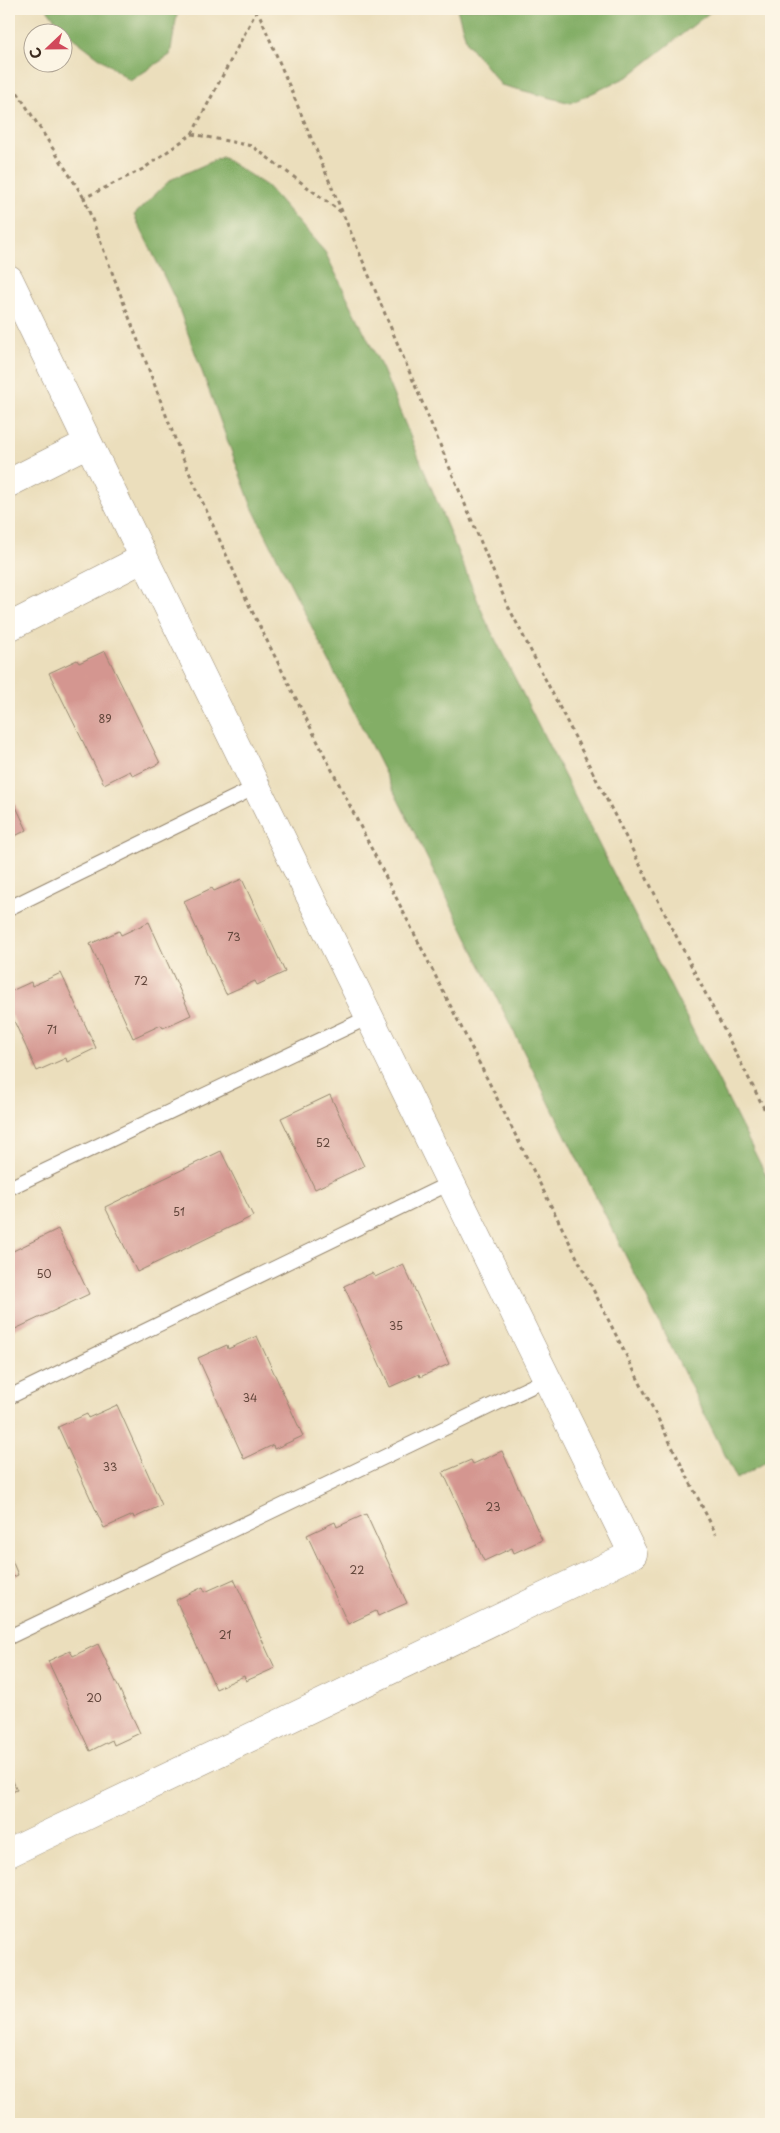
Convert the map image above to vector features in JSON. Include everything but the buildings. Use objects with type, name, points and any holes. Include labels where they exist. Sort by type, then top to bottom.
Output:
[{"type":"street","points":[[9,279],[633,1554],[9,1853]]},
{"type":"street","points":[[9,483],[88,442]]},
{"type":"street","points":[[9,626],[144,558]]},
{"type":"lane","points":[[9,908],[256,787]]},
{"type":"lane","points":[[9,1188],[369,1017]]},
{"type":"lane","points":[[9,1397],[450,1183]]},
{"type":"lane","points":[[9,1637],[547,1379]]},
{"type":"path","points":[[84,198],[143,169],[192,134],[257,9]]},
{"type":"path","points":[[257,9],[506,602],[771,1122]]},
{"type":"path","points":[[9,79],[84,198],[180,452],[248,603],[716,1534]]},
{"type":"path","points":[[192,134],[252,146],[342,213]]},
{"type":"green space","points":[[47,9],[178,9],[170,55],[130,81],[72,37],[72,22],[57,22]]},
{"type":"green space","points":[[457,9],[714,9],[629,76],[571,103],[501,85],[467,43]]},
{"type":"green space","points":[[222,157],[267,186],[325,252],[383,370],[486,621],[771,1185],[771,1459],[737,1479],[252,507],[176,301],[134,215],[170,180]]}]
